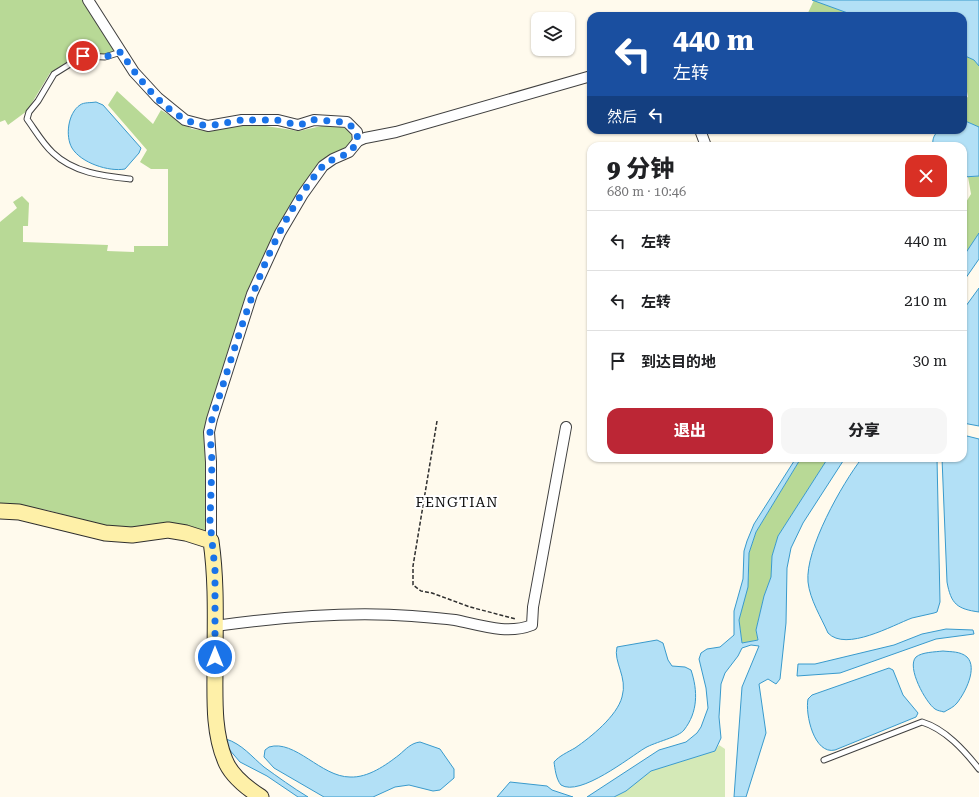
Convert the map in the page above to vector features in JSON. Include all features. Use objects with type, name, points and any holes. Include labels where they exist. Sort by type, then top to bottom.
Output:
[{"type":"street","points":[[88,0],[134,72],[158,98],[185,120],[208,126],[242,120],[278,120],[298,125],[314,120],[347,122],[357,132],[358,142]]},
{"type":"street","points":[[260,797],[244,785],[230,770],[225,761],[220,743],[215,705],[215,570],[211,541],[210,426],[252,294],[286,223],[311,183],[323,166],[333,159],[349,152],[358,142],[365,138],[396,132],[587,77]]},
{"type":"street","points":[[215,626],[288,618],[345,615],[412,616],[454,620],[491,629],[515,628],[532,625],[533,607],[566,427]]},
{"type":"street","points":[[0,511],[19,512],[105,533],[132,535],[168,530],[186,533],[211,541]]},
{"type":"lane","points":[[121,52],[105,57],[83,56],[54,74],[38,101],[29,112],[27,119],[52,152],[59,158],[90,174],[130,179]]},
{"type":"lane","points":[[824,760],[922,722],[933,727],[958,745],[979,769]]},
{"type":"path","points":[[437,421],[412,570],[413,585],[421,591],[432,593],[470,607],[516,617],[515,628]]},
{"type":"green space","points":[[0,0],[84,0],[116,49],[107,55],[83,52],[50,73],[27,111],[8,125],[5,120],[0,122]]},
{"type":"green space","points":[[814,0],[846,12],[808,12]]},
{"type":"green space","points":[[967,57],[974,60],[979,66],[979,127],[967,122]]},
{"type":"green space","points":[[117,91],[153,124],[161,110],[192,129],[207,131],[246,123],[299,131],[326,125],[346,128],[349,130],[352,137],[352,141],[347,150],[325,160],[271,246],[207,430],[207,529],[205,531],[122,531],[47,510],[0,503],[0,222],[17,208],[13,202],[22,196],[29,203],[28,226],[23,226],[23,242],[108,245],[107,251],[134,252],[134,246],[168,246],[168,169],[151,169],[140,162],[147,150],[108,105]]},
{"type":"green space","points":[[979,176],[979,233],[967,251],[967,200],[971,194],[968,177]]},
{"type":"green space","points":[[799,462],[825,462],[778,536],[772,556],[771,577],[764,596],[756,630],[758,640],[742,643],[739,620],[749,575],[749,553],[756,532]]},
{"type":"green space","points":[[719,745],[725,749],[725,797],[614,797],[626,791],[651,771],[715,751]]},
{"type":"water","points":[[812,0],[979,0],[979,66],[974,60],[967,57],[967,12],[845,12]]},
{"type":"water","points":[[96,102],[103,105],[141,148],[139,153],[125,169],[118,170],[96,165],[82,158],[72,148],[68,131],[70,119],[73,113],[82,104]]},
{"type":"water","points":[[967,122],[979,127],[979,176],[967,177],[967,142],[933,142],[936,134],[967,134]]},
{"type":"water","points":[[979,233],[979,259],[967,276],[967,251]]},
{"type":"water","points":[[979,288],[979,426],[967,424],[967,304]]},
{"type":"water","points":[[967,436],[979,439],[979,612],[965,609],[956,604],[951,596],[947,582],[942,462],[967,462]]},
{"type":"water","points":[[793,462],[799,462],[756,532],[749,553],[748,587],[739,620],[742,643],[758,640],[756,630],[764,596],[771,577],[772,556],[778,536],[825,462],[842,462],[803,523],[791,548],[787,568],[786,623],[780,679],[776,684],[768,679],[759,684],[766,733],[746,797],[734,797],[742,687],[759,646],[751,645],[742,648],[725,673],[721,684],[719,717],[721,738],[715,751],[651,771],[626,791],[614,797],[587,797],[659,750],[686,742],[697,733],[701,727],[708,708],[706,688],[699,659],[701,653],[707,649],[720,647],[734,635],[734,611],[743,579],[744,551],[754,524]]},
{"type":"water","points":[[859,462],[937,462],[940,602],[937,612],[912,618],[870,635],[846,640],[836,638],[828,633],[816,608],[808,582],[812,552],[818,535],[835,500]]},
{"type":"water","points":[[946,629],[973,630],[974,634],[936,639],[840,673],[797,676],[798,664],[815,664],[894,645],[922,634]]},
{"type":"water","points":[[657,640],[663,643],[668,660],[672,666],[685,667],[691,670],[696,693],[694,709],[689,723],[681,733],[645,748],[617,767],[592,781],[580,786],[569,787],[561,785],[555,771],[554,762],[603,726],[615,711],[622,697],[623,683],[616,653],[617,647]]},
{"type":"water","points":[[929,652],[955,652],[964,655],[970,662],[971,667],[971,674],[967,687],[960,699],[954,706],[944,712],[935,709],[922,693],[913,668],[916,657],[919,655]]},
{"type":"water","points":[[889,668],[893,670],[903,695],[918,713],[916,717],[835,750],[828,750],[822,746],[816,740],[812,732],[807,706],[808,699],[812,695]]},
{"type":"water","points":[[226,739],[242,747],[264,767],[308,797],[298,797],[267,776],[240,762],[228,748]]},
{"type":"water","points":[[420,742],[440,749],[454,769],[454,778],[440,790],[433,791],[409,785],[395,787],[373,797],[324,797],[274,768],[264,757],[265,750],[269,747],[279,746],[289,748],[329,771],[339,775],[357,777],[383,767],[411,745]]},
{"type":"water","points":[[510,782],[547,786],[552,790],[573,797],[497,797]]},
{"type":"district","name":"FENGTIAN","points":[[457,502]]},
{"type":"route","points":[[83,56],[105,57],[121,52],[134,72],[158,98],[185,120],[198,124],[208,126],[223,122],[242,120],[278,120],[298,125],[314,120],[323,120],[347,122],[354,127],[358,135],[358,142],[352,150],[327,162],[323,166],[303,194],[280,233],[252,294],[210,426],[209,438],[212,462],[210,482],[210,521],[215,570],[215,657]]}]
